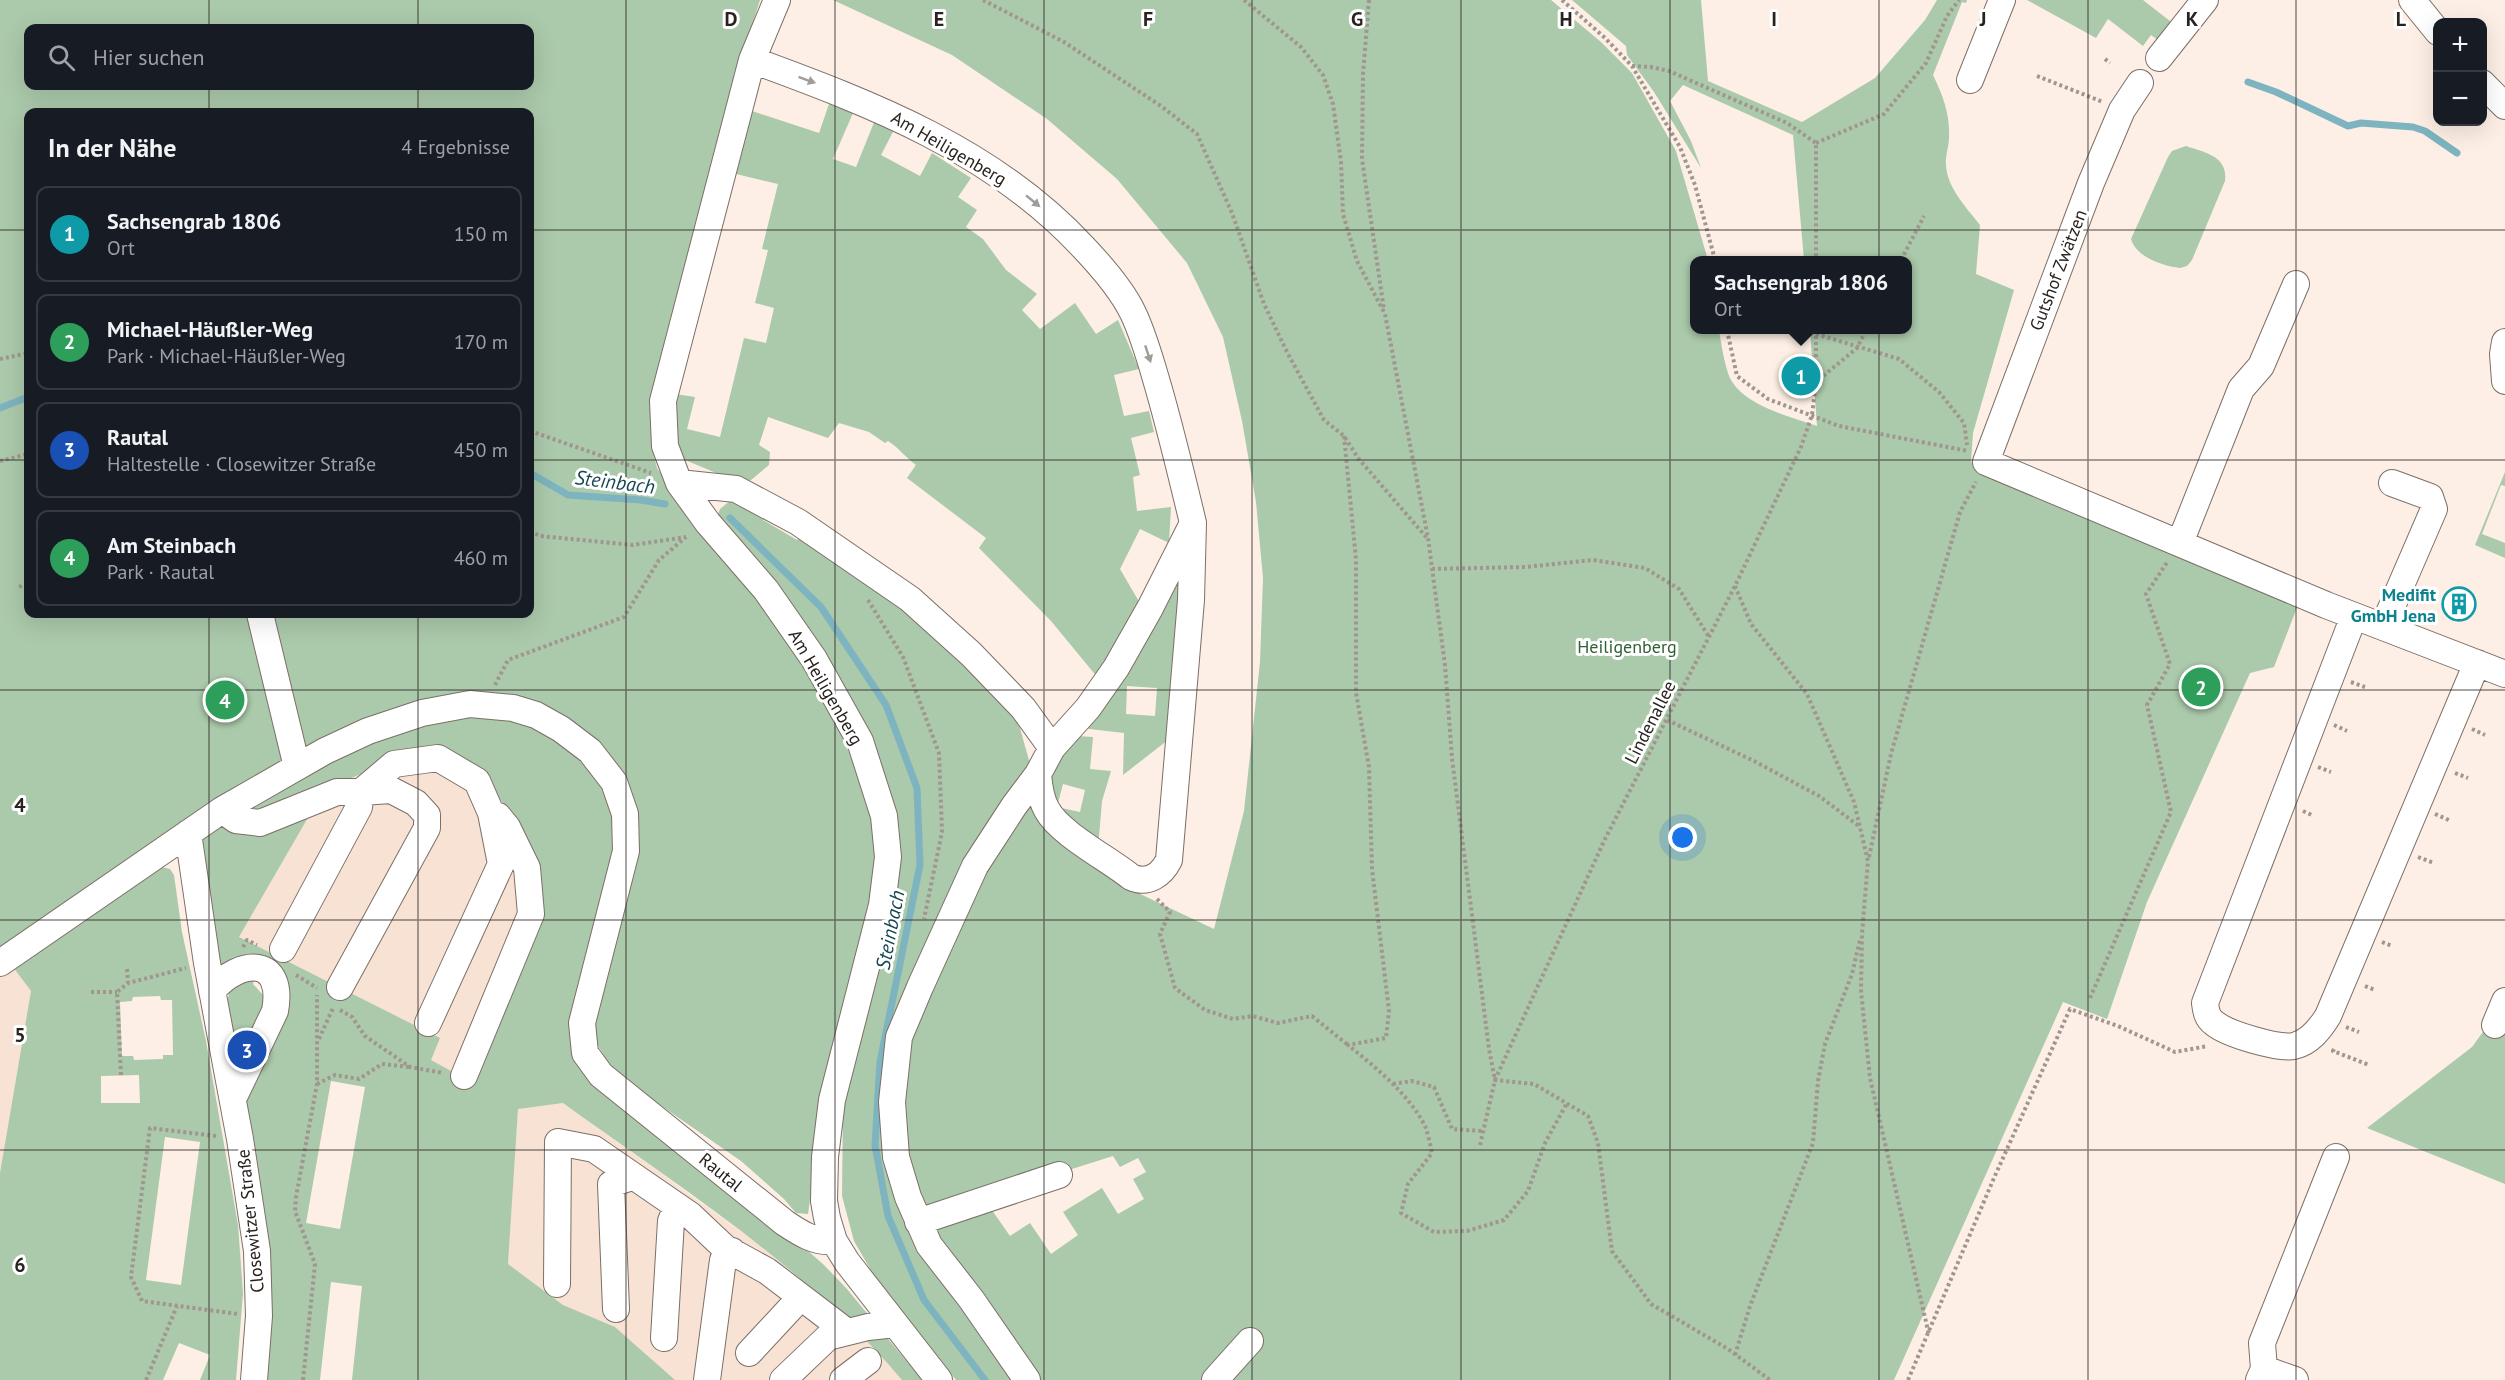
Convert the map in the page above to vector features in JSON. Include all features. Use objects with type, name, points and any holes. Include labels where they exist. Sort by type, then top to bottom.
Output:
[{"type":"street","name":"Am Heiligenberg","points":[[777,0],[752,60],[663,400],[665,446],[680,483],[708,523],[766,590],[814,659],[860,741],[884,816],[888,857],[882,905],[832,1100],[825,1157],[824,1201],[826,1218],[834,1241]]},
{"type":"street","points":[[1970,80],[2001,0]]},
{"type":"street","points":[[2159,58],[2205,0]]},
{"type":"street","points":[[2412,0],[2433,26]]},
{"type":"street","name":"Am Heiligenberg","points":[[752,60],[844,94],[913,125],[1006,179],[1065,227],[1100,265],[1133,312],[1148,353],[1168,422],[1193,523],[1191,600],[1169,860],[1164,871],[1150,879],[1137,880]]},
{"type":"street","name":"Gutshof Zwätzen","points":[[1976,457],[2122,110],[2140,83]]},
{"type":"street","points":[[2487,88],[2505,106]]},
{"type":"street","points":[[2180,543],[2241,389],[2261,366],[2296,284]]},
{"type":"street","points":[[2505,342],[2503,354],[2505,381]]},
{"type":"street","points":[[1976,457],[2354,616],[2505,674]]},
{"type":"street","points":[[680,483],[736,489],[798,522],[892,586],[910,599],[971,654],[1023,708],[1052,748]]},
{"type":"street","points":[[2383,627],[2434,510],[2430,497],[2392,483]]},
{"type":"street","points":[[1027,1380],[971,1299],[929,1245],[908,1197],[896,1157],[892,1102],[899,1037],[975,866],[1038,774],[1052,748],[1088,708],[1116,668],[1180,552],[1193,523]]},
{"type":"street","points":[[2354,616],[2205,1003],[2208,1016],[2213,1022],[2237,1034],[2281,1046],[2293,1046],[2311,1037],[2328,1016],[2476,663]]},
{"type":"street","points":[[262,618],[297,766]]},
{"type":"street","name":"Rautal","points":[[0,963],[222,810],[297,766],[368,731],[422,712],[470,704],[485,703],[536,715],[575,739],[603,766],[614,782],[625,814],[626,851],[582,1023],[585,1053],[601,1075],[785,1223],[814,1239],[825,1242],[834,1241]]},
{"type":"street","points":[[283,949],[359,807],[361,792],[394,764],[438,758],[477,781],[491,813],[501,864],[428,1023]]},
{"type":"street","points":[[1038,774],[1046,809],[1056,822],[1137,880]]},
{"type":"street","points":[[222,810],[236,820],[260,823],[337,792],[391,790],[416,803],[427,815],[427,828],[337,996]]},
{"type":"street","points":[[464,1076],[531,914],[527,868],[507,827],[485,799]]},
{"type":"street","name":"Closewitzer Straße","points":[[188,833],[207,963],[240,1139],[257,1251],[259,1316],[254,1380]]},
{"type":"street","points":[[212,990],[223,978],[234,971],[248,967],[268,972],[276,983],[278,997],[275,1011],[233,1099]]},
{"type":"street","points":[[2495,1025],[2505,1001]]},
{"type":"street","points":[[557,1284],[558,1142],[594,1149],[677,1207],[732,1251],[767,1271],[847,1332]]},
{"type":"street","points":[[2295,1380],[2262,1374],[2262,1343],[2336,1157]]},
{"type":"street","points":[[918,1222],[1059,1175]]},
{"type":"street","points":[[616,1309],[611,1184],[632,1177]]},
{"type":"street","points":[[664,1338],[670,1221],[677,1207]]},
{"type":"street","points":[[834,1241],[847,1262],[939,1380]]},
{"type":"street","points":[[707,1380],[723,1260],[732,1251]]},
{"type":"street","points":[[749,1353],[801,1297]]},
{"type":"street","points":[[783,1380],[828,1337],[868,1327],[895,1324]]},
{"type":"street","points":[[1215,1380],[1250,1341]]},
{"type":"street","points":[[843,1380],[868,1361]]},
{"type":"path","points":[[983,0],[1064,42],[1161,105],[1197,134],[1232,213],[1256,286],[1288,354],[1324,420],[1344,436],[1358,458],[1428,538]]},
{"type":"path","points":[[1244,0],[1269,18],[1301,47],[1323,75],[1333,104],[1341,162],[1343,214],[1357,261],[1385,314]]},
{"type":"path","points":[[1369,0],[1363,74],[1362,159],[1385,314],[1428,538],[1445,665],[1452,758],[1489,1049],[1495,1080],[1480,1145]]},
{"type":"path","points":[[1562,0],[1604,37],[1632,66],[1680,147],[1695,185],[1714,256]]},
{"type":"path","points":[[1816,143],[1884,114],[1926,63],[1947,16],[1959,0]]},
{"type":"path","points":[[2105,59],[2110,63]]},
{"type":"path","points":[[1632,66],[1669,71],[1787,123],[1816,143]]},
{"type":"path","points":[[2037,76],[2096,99]]},
{"type":"path","points":[[1816,143],[1816,256]]},
{"type":"path","points":[[1904,256],[1924,216]]},
{"type":"path","points":[[1728,334],[1737,376],[1768,399],[1839,426],[1976,457]]},
{"type":"path","name":"Lindenallee","points":[[1495,1080],[1605,839],[1735,586],[1801,447],[1812,415],[1816,382],[1816,334]]},
{"type":"path","points":[[1821,334],[1857,348],[1899,359],[1939,392],[1964,423],[1976,457],[1891,754],[1868,861],[1862,934],[1861,991],[1870,1078],[1929,1335]]},
{"type":"path","points":[[1816,382],[1857,348],[1864,334]]},
{"type":"path","points":[[0,360],[24,354]]},
{"type":"path","points":[[534,432],[680,483]]},
{"type":"path","points":[[1344,436],[1356,559],[1356,693],[1369,767],[1372,869],[1389,1011],[1386,1038],[1348,1045]]},
{"type":"path","points":[[0,460],[24,455]]},
{"type":"path","points":[[485,703],[508,660],[624,617],[659,560],[686,537],[708,523]]},
{"type":"path","points":[[534,533],[540,536],[633,545],[686,537]]},
{"type":"path","points":[[2090,998],[2171,812],[2147,705],[2170,664],[2146,594],[2180,543]]},
{"type":"path","points":[[1432,570],[1525,567],[1593,560],[1645,568],[1679,589],[1709,637]]},
{"type":"path","points":[[19,586],[24,584]]},
{"type":"path","points":[[1735,586],[1751,624],[1807,694],[1854,802],[1868,861]]},
{"type":"path","points":[[1666,720],[1819,796],[1860,826]]},
{"type":"path","points":[[1137,880],[1170,912],[1160,934],[1175,988],[1206,1010],[1233,1019],[1252,1016],[1278,1023],[1312,1016],[1348,1045],[1406,1098],[1425,1126],[1432,1153],[1408,1184],[1401,1213],[1434,1232],[1467,1231],[1504,1220],[1528,1191],[1545,1143],[1567,1103]]},
{"type":"path","points":[[1735,1355],[1750,1306],[1813,1143],[1818,1081],[1825,1044],[1852,974],[1862,934]]},
{"type":"path","points":[[91,992],[117,992],[128,983],[207,963]]},
{"type":"path","points":[[128,969],[128,983]]},
{"type":"path","points":[[268,972],[284,969],[317,986],[317,1084],[295,1211],[315,1263],[303,1380]]},
{"type":"path","points":[[117,992],[120,1075]]},
{"type":"path","points":[[317,1002],[337,996]]},
{"type":"path","points":[[317,1042],[337,996]]},
{"type":"path","points":[[337,996],[365,1036],[410,1067]]},
{"type":"path","points":[[1908,1380],[1994,1178],[2070,1009],[2118,1026],[2175,1052],[2232,1041],[2237,1034]]},
{"type":"path","points":[[2343,1026],[2359,1032]]},
{"type":"path","points":[[317,1084],[335,1075],[359,1078],[382,1064],[464,1076]]},
{"type":"path","points":[[1495,1080],[1534,1084],[1588,1116],[1598,1143],[1612,1251],[1651,1304],[1735,1355],[1770,1380]]},
{"type":"path","points":[[1393,1085],[1412,1081],[1434,1087],[1452,1129],[1482,1131]]},
{"type":"path","points":[[240,1139],[150,1128],[131,1277],[142,1302],[259,1316]]},
{"type":"path","points":[[146,1380],[177,1306]]},
{"type":"shaded area","points":[[393,760],[470,763],[509,809],[533,864],[473,1083],[430,1060],[439,1038],[239,937],[324,790]]},
{"type":"shaded area","points":[[13,967],[31,991],[0,1173],[0,977]]},
{"type":"shaded area","points":[[564,1103],[784,1263],[876,1348],[902,1380],[675,1380],[615,1327],[563,1305],[508,1264],[518,1108]]},
{"type":"green space","points":[[0,0],[760,0],[742,56],[654,397],[651,443],[657,468],[697,527],[758,590],[806,659],[875,815],[879,856],[873,904],[824,1099],[808,1214],[796,1213],[784,1199],[741,1161],[614,1073],[596,1042],[594,1026],[634,855],[581,731],[419,705],[4,948],[0,946]]},
{"type":"green space","name":"Heiligenberg","points":[[833,0],[1551,0],[1601,42],[1632,73],[1676,151],[1707,256],[1690,256],[1690,334],[1720,334],[1731,380],[1747,397],[1782,414],[1817,426],[1810,334],[1912,334],[1912,256],[1804,256],[1793,135],[1683,85],[1670,101],[1691,141],[1701,168],[1654,92],[1627,55],[1626,46],[1572,0],[1701,0],[1708,81],[1802,122],[1875,78],[1925,20],[1937,0],[1967,0],[1966,3],[1962,2],[1933,75],[1947,113],[1949,141],[1947,173],[1958,197],[1980,225],[1976,274],[2014,290],[1973,433],[1971,462],[2298,605],[2274,667],[2250,673],[2147,902],[2107,1019],[2063,1002],[1894,1380],[1032,1380],[928,1227],[989,1206],[1010,1236],[1030,1223],[1051,1254],[1078,1235],[1063,1212],[1102,1188],[1118,1214],[1144,1199],[1133,1179],[1146,1172],[1138,1158],[1120,1167],[1113,1156],[924,1216],[887,1161],[1019,1380],[956,1380],[876,1279],[854,1241],[842,1196],[843,1103],[892,812],[716,519],[720,509],[736,496],[767,512],[763,520],[797,540],[802,533],[903,604],[1016,714],[1032,771],[1101,865],[1138,893],[1214,929],[1244,811],[1260,662],[1263,578],[1256,502],[1242,421],[1223,337],[1187,263],[1117,179],[1047,119],[952,55]]},
{"type":"green space","points":[[2027,0],[2143,0],[2175,25],[2162,43],[2151,35],[2143,46],[2108,19],[2096,38]]},
{"type":"green space","points":[[829,104],[853,113],[833,159],[856,167],[875,120],[895,128],[881,155],[920,176],[932,153],[971,178],[958,197],[977,210],[966,227],[983,239],[1006,270],[1037,294],[1022,310],[1040,329],[1075,303],[1096,334],[1118,320],[1139,369],[1114,375],[1124,416],[1149,411],[1154,432],[1131,438],[1140,475],[1133,477],[1137,511],[1171,507],[1169,543],[1140,529],[1120,569],[1141,605],[1098,678],[1051,621],[979,548],[986,538],[907,478],[916,465],[888,441],[885,443],[869,432],[839,423],[828,438],[768,417],[759,445],[770,452],[769,465],[745,485],[685,460],[677,452],[675,394],[695,397],[687,429],[720,437],[744,338],[766,343],[774,308],[755,303],[768,250],[762,249],[778,184],[732,173],[749,110],[819,133]]},
{"type":"green space","points":[[2186,146],[2208,154],[2219,161],[2223,166],[2225,181],[2192,260],[2187,266],[2180,268],[2158,263],[2144,256],[2131,239],[2168,157],[2172,151]]},
{"type":"green space","points":[[2505,472],[2505,486],[2501,485],[2482,534],[2505,543],[2505,558],[2475,545]]},
{"type":"green space","points":[[1182,565],[1173,736],[1123,775],[1124,733],[1081,728]],"holes":[[[1127,686],[1157,688],[1155,716],[1126,714]]]},
{"type":"green space","points":[[496,714],[544,731],[596,771],[619,828],[572,1045],[824,1265],[847,1289],[922,1380],[902,1380],[826,1301],[785,1266],[742,1231],[563,1103],[518,1109],[508,1264],[563,1305],[615,1327],[675,1380],[352,1380],[362,1286],[331,1282],[320,1380],[264,1380],[270,1260],[266,1222],[245,1103],[285,984],[221,971],[201,843],[212,826],[331,758],[447,716]],"holes":[[[393,760],[470,763],[509,810],[539,919],[473,1083],[431,1060],[440,1038],[239,937],[324,790]],[[331,1081],[365,1087],[340,1229],[306,1223]]]},
{"type":"green space","points":[[1076,736],[1093,737],[1090,769],[1111,771],[1102,801],[1098,848],[1051,803],[1050,769]],"holes":[[[1063,784],[1085,790],[1080,812],[1057,807]]]},
{"type":"green space","points":[[162,867],[170,869],[174,875],[182,932],[206,1041],[238,1225],[243,1293],[236,1380],[200,1380],[210,1355],[179,1343],[163,1380],[0,1380],[0,1173],[31,991],[13,967],[149,870]],"holes":[[[160,996],[161,1000],[172,1000],[173,1055],[163,1055],[163,1059],[134,1060],[133,1056],[122,1056],[120,1002],[132,1001],[133,997]],[[139,1075],[140,1103],[101,1103],[101,1076]],[[165,1137],[200,1142],[181,1285],[146,1280]]]},
{"type":"green space","points":[[254,981],[253,984],[264,996],[264,1004],[253,1030],[248,1028],[243,1040],[247,1042],[243,1050],[236,1051],[228,1015],[228,997],[236,982]]},
{"type":"green space","points":[[2505,988],[2505,1184],[2367,1128],[2472,1047],[2496,1014]]},
{"type":"waterway","points":[[2248,82],[2276,92],[2348,126],[2361,123],[2413,127],[2425,131],[2457,153]]},
{"type":"waterway","name":"Steinbach","points":[[0,408],[24,399]]},
{"type":"waterway","name":"Steinbach","points":[[534,475],[568,495],[665,504]]},
{"type":"waterway","name":"Steinbach","points":[[730,518],[821,607],[886,705],[917,788],[920,865],[880,1062],[875,1145],[888,1216],[924,1300],[985,1380]]},
{"type":"place","name":"Sachsengrab 1806","points":[[1801,376]]},
{"type":"place","name":"Medifit GmbH Jena","points":[[2459,604]]},
{"type":"place","name":"Michael-Häußler-Weg","points":[[2201,687]]},
{"type":"place","name":"Am Steinbach","points":[[225,700]]},
{"type":"place","name":"Rautal","points":[[247,1050]]}]
